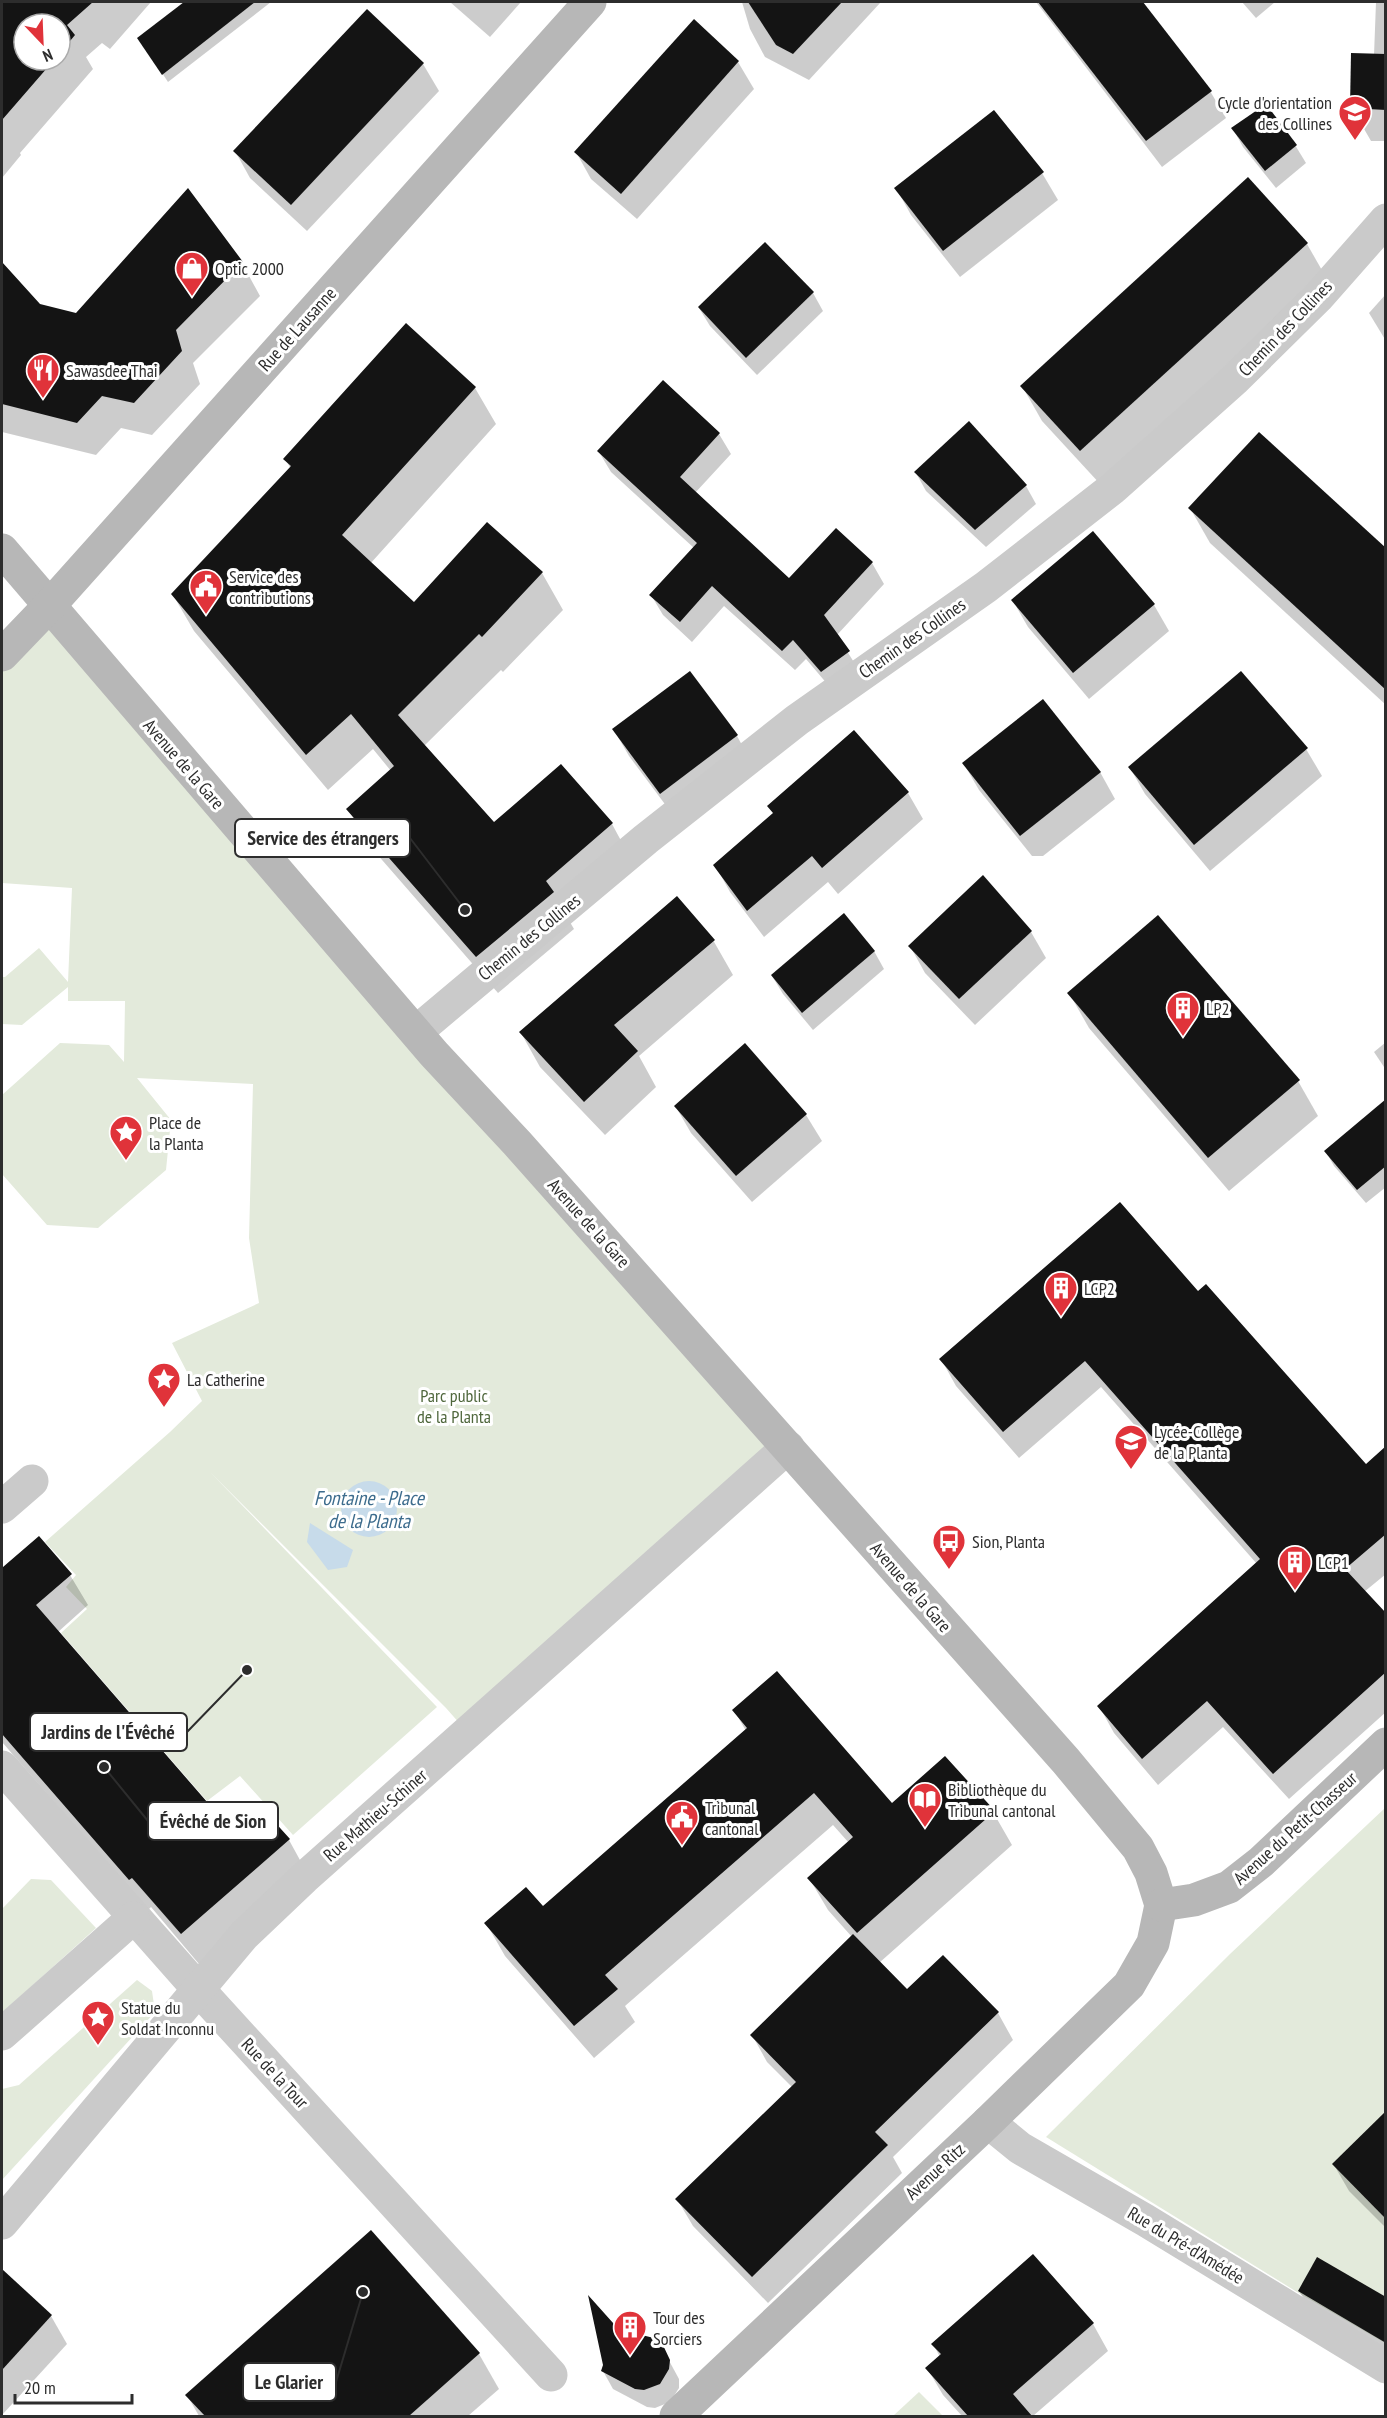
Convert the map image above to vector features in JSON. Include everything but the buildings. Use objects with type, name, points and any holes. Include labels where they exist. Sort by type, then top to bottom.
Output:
[{"type":"street","name":"Rue de Lausanne","points":[[2,655],[50,605],[590,2]]},
{"type":"street","name":"Chemin des Collines","points":[[416,1032],[646,839],[780,734],[986,587],[1113,488],[1234,380],[1318,297],[1386,220]]},
{"type":"street","name":"Avenue de la Gare","points":[[2,550],[125,696],[416,1032],[788,1447],[1112,1815],[1138,1848],[1151,1873],[1161,1905]]},
{"type":"street","name":"Rue Mathieu-Schiner","points":[[2,2223],[244,1935],[304,1878],[788,1447]]},
{"type":"street","points":[[2,1507],[32,1481]]},
{"type":"street","name":"Avenue du Petit-Chasseur","points":[[1161,1905],[1194,1900],[1229,1887],[1261,1862],[1386,1744]]},
{"type":"street","name":"Rue de la Tour","points":[[2,1767],[133,1918],[551,2375]]},
{"type":"street","name":"Avenue Ritz","points":[[676,2416],[988,2122],[1129,1985],[1154,1943],[1161,1905]]},
{"type":"street","points":[[2,2034],[133,1918]]},
{"type":"street","name":"Rue du Pré-d'Amédée","points":[[988,2122],[1020,2148],[1145,2220],[1386,2367]]},
{"type":"green space","name":"Parc public de la Planta","points":[[50,605],[788,1447],[468,1733],[446,1708],[210,1472],[437,1707],[293,1835],[240,1776],[207,1801],[61,1633],[87,1609],[66,1587],[76,1575],[45,1542],[202,1401],[172,1343],[259,1303],[249,1238],[253,1084],[137,1078],[171,1120],[166,1170],[98,1228],[47,1225],[2,1174],[2,1095],[60,1043],[109,1045],[124,1062],[125,1001],[68,1001],[68,987],[22,1025],[2,1024],[2,977],[5,977],[39,948],[68,982],[72,888],[2,883],[2,655]]},
{"type":"green space","points":[[1385,1808],[1385,2343],[1297,2292],[1046,2137],[1230,1954]]},
{"type":"green space","points":[[31,1879],[51,1880],[96,1928],[2,2013],[2,1909]]},
{"type":"green space","points":[[137,1980],[152,1991],[155,2012],[2,2180],[2,2089],[19,2085]]},
{"type":"green space","points":[[919,2392],[943,2416],[893,2416]]},
{"type":"water","name":"Fontaine - Place de la Planta","points":[[363,1481],[375,1481],[389,1489],[397,1503],[395,1520],[389,1529],[375,1537],[363,1537],[346,1525],[341,1515],[341,1503],[353,1486]]},
{"type":"water","points":[[310,1523],[353,1550],[347,1567],[328,1570],[307,1542]]},
{"type":"place","name":"Cycle d'orientation des Collines","points":[[1355,141]]},
{"type":"place","name":"Optic 2000","points":[[192,297]]},
{"type":"place","name":"Sawasdee Thai","points":[[43,399]]},
{"type":"place","name":"Service des contributions","points":[[206,615]]},
{"type":"place","name":"Service des étrangers","points":[[465,910]]},
{"type":"place","name":"LP2","points":[[1183,1037]]},
{"type":"place","name":"Place de la Planta","points":[[126,1161]]},
{"type":"place","name":"LCP2","points":[[1061,1317]]},
{"type":"place","name":"La Catherine","points":[[164,1408]]},
{"type":"place","name":"Lycée-Collège de la Planta","points":[[1131,1470]]},
{"type":"place","name":"Sion, Planta","points":[[949,1570]]},
{"type":"place","name":"LCP1","points":[[1295,1591]]},
{"type":"place","name":"Jardins de l'Évêché","points":[[247,1670]]},
{"type":"place","name":"Évêché de Sion","points":[[104,1767]]},
{"type":"place","name":"Bibliothèque du Tribunal cantonal","points":[[925,1828]]},
{"type":"place","name":"Tribunal cantonal","points":[[682,1846]]},
{"type":"place","name":"Statue du Soldat Inconnu","points":[[98,2046]]},
{"type":"place","name":"Le Glarier","points":[[363,2292]]},
{"type":"place","name":"Tour des Sorciers","points":[[630,2356]]}]
